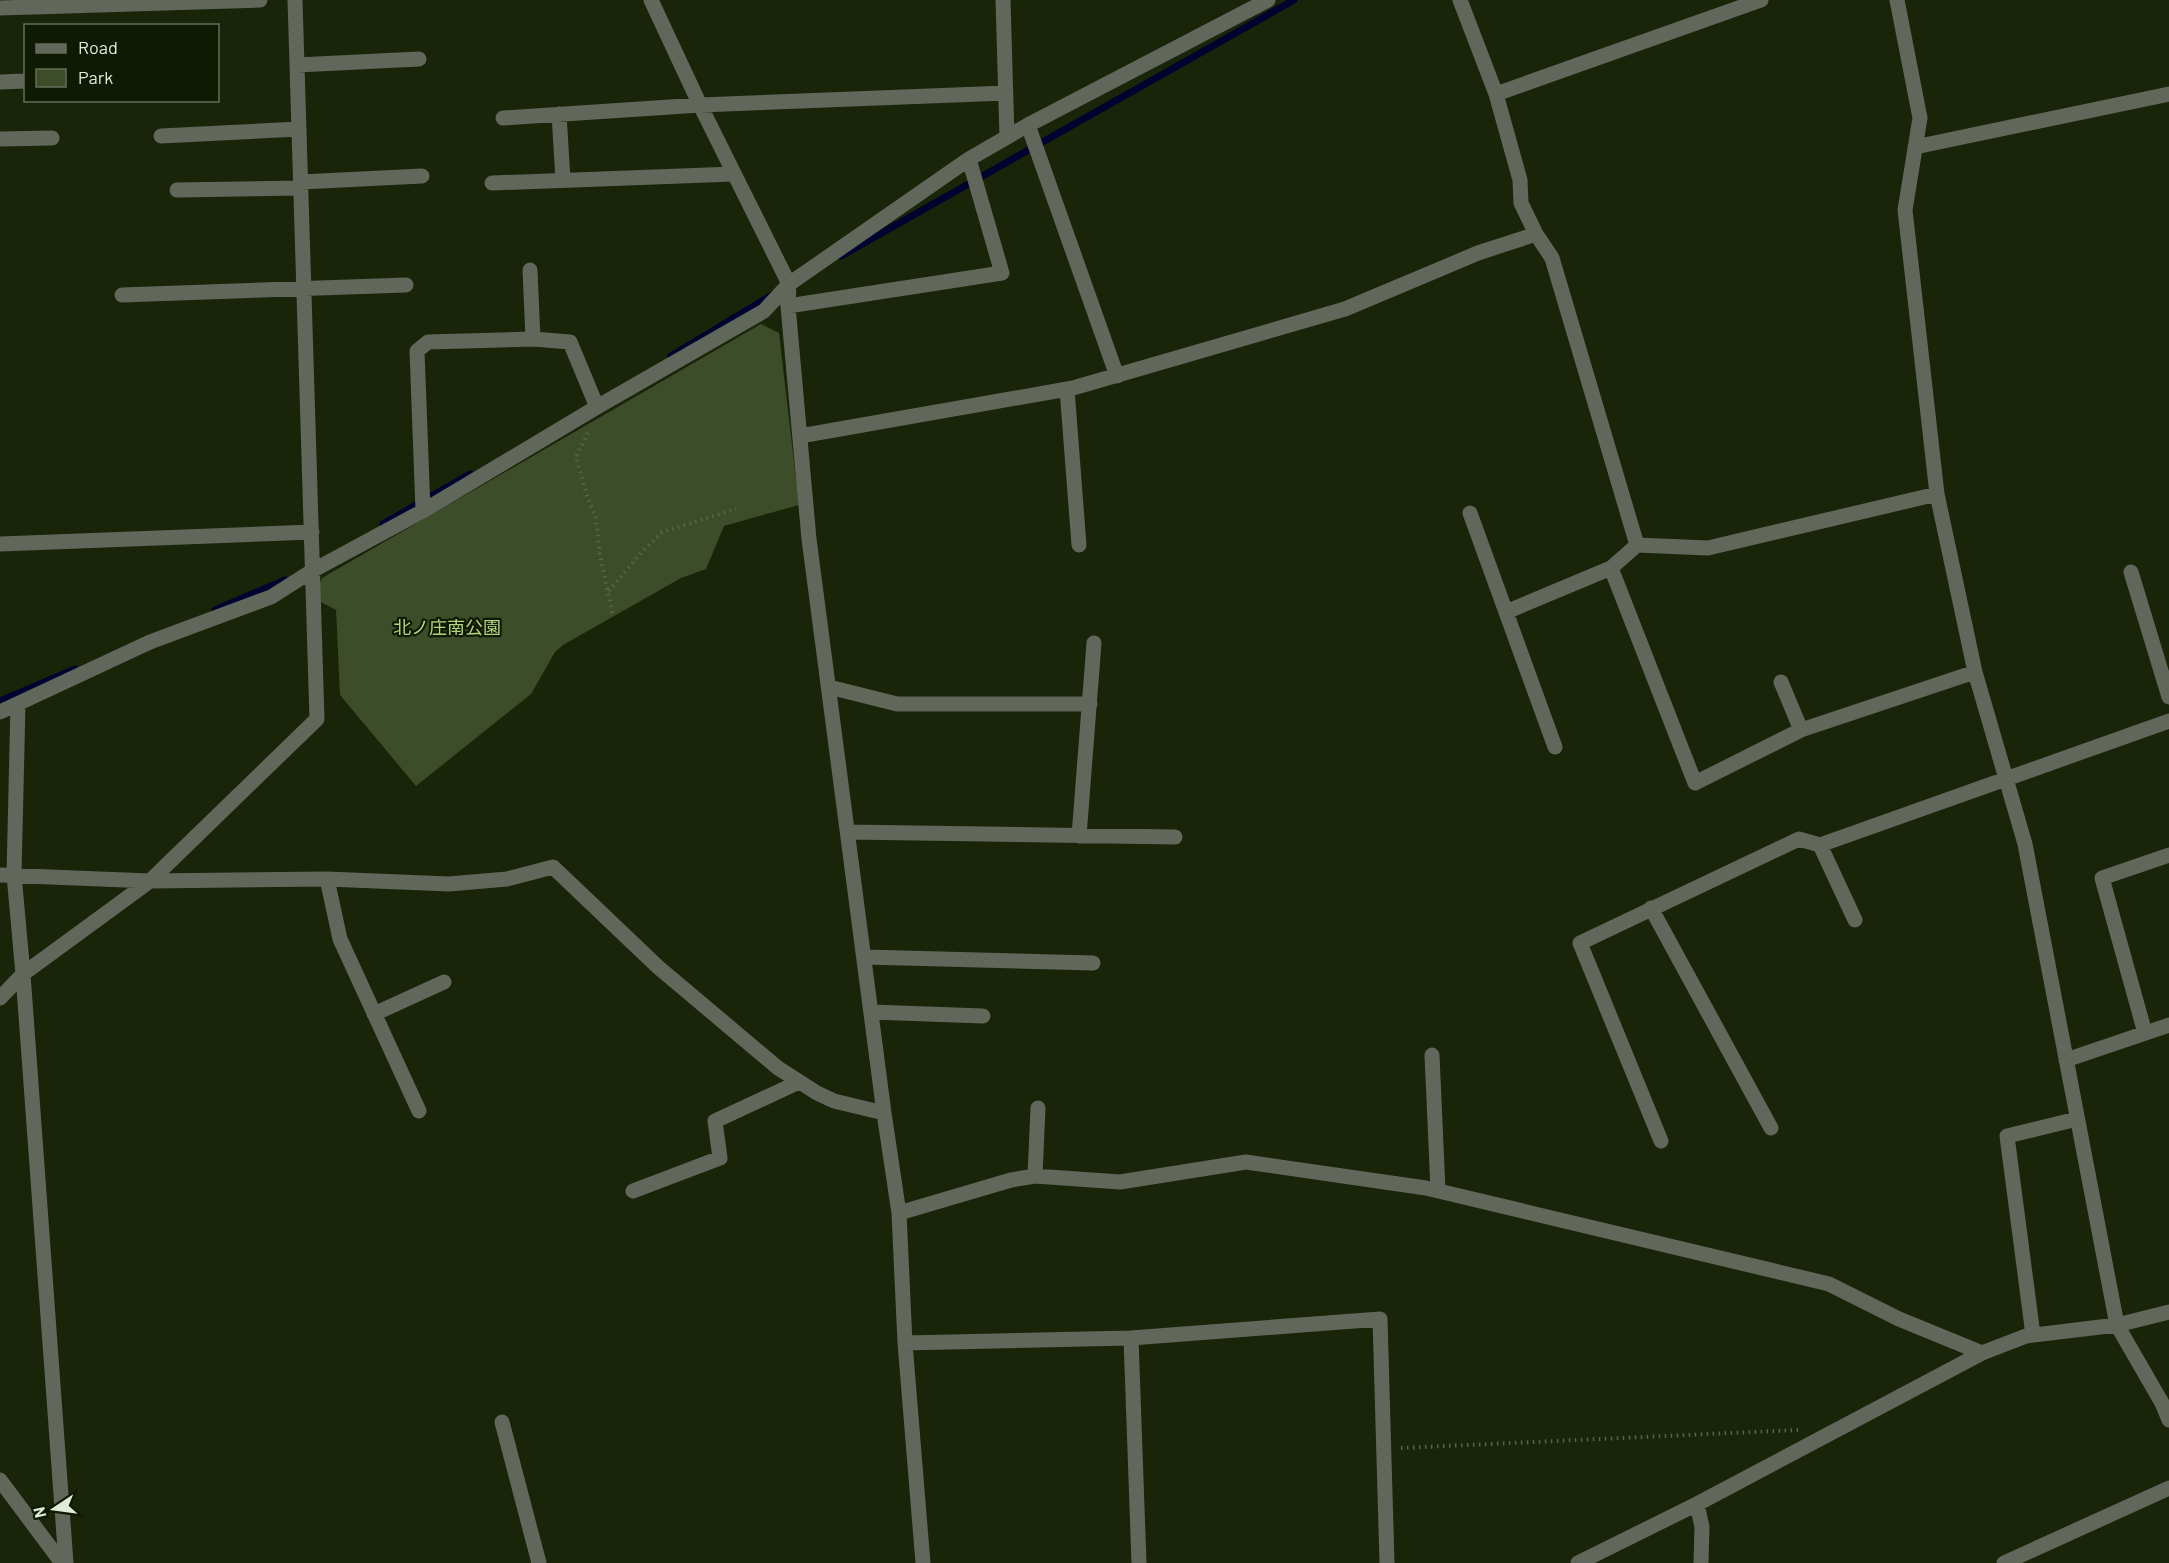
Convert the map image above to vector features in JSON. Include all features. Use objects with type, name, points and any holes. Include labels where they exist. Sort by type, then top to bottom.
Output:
[{"type":"street","points":[[0,8],[260,0]]},
{"type":"street","points":[[0,998],[23,974],[150,881],[316,719],[295,0]]},
{"type":"street","points":[[651,0],[700,105],[789,284],[788,306],[809,539],[899,1213],[905,1342],[923,1563]]},
{"type":"street","points":[[1003,0],[1007,137]]},
{"type":"street","points":[[0,711],[150,642],[271,597],[423,511],[764,311],[789,284],[969,159],[1028,125],[1268,0]]},
{"type":"street","points":[[1460,0],[1496,94],[1520,180],[1521,203],[1536,234],[1552,258],[1637,545]]},
{"type":"street","points":[[1496,94],[1761,0]]},
{"type":"street","points":[[1897,0],[1920,118],[1905,210],[1937,494],[1976,672],[2025,844],[2117,1325],[2162,1403],[2169,1420]]},
{"type":"street","points":[[297,65],[419,58]]},
{"type":"street","points":[[0,82],[24,81]]},
{"type":"street","points":[[502,118],[700,105],[1006,93]]},
{"type":"street","points":[[1915,147],[2169,94]]},
{"type":"street","points":[[559,114],[563,180]]},
{"type":"street","points":[[1028,125],[1118,376]]},
{"type":"street","points":[[161,136],[299,129]]},
{"type":"street","points":[[0,139],[51,138]]},
{"type":"street","points":[[788,306],[1002,273],[969,159]]},
{"type":"street","points":[[492,183],[734,174]]},
{"type":"street","points":[[177,190],[301,185],[422,176]]},
{"type":"street","points":[[800,436],[1067,389],[1118,376],[1345,309],[1478,253],[1536,234]]},
{"type":"street","points":[[530,270],[533,339]]},
{"type":"street","points":[[122,295],[406,285]]},
{"type":"street","points":[[423,511],[417,351],[428,342],[533,339],[570,342],[597,407]]},
{"type":"street","points":[[1067,389],[1079,545]]},
{"type":"street","points":[[1506,612],[1611,568],[1637,545],[1708,548],[1937,494]]},
{"type":"street","points":[[1470,513],[1555,747]]},
{"type":"street","points":[[0,544],[312,531]]},
{"type":"street","points":[[1611,568],[1695,783],[1801,730],[1976,672]]},
{"type":"street","points":[[2131,572],[2169,697]]},
{"type":"street","points":[[1079,836],[1094,643]]},
{"type":"street","points":[[1781,682],[1801,730]]},
{"type":"street","points":[[829,687],[897,704],[1090,704]]},
{"type":"street","points":[[18,704],[7,875],[23,974],[66,1563]]},
{"type":"street","points":[[1661,1141],[1580,943],[1799,839],[1820,845],[2169,721]]},
{"type":"street","points":[[848,832],[1175,837]]},
{"type":"street","points":[[1820,845],[1855,920]]},
{"type":"street","points":[[2145,1033],[2102,878],[2169,855]]},
{"type":"street","points":[[7,875],[150,881],[327,879],[449,884],[507,879],[553,867],[674,981],[741,1038],[799,1082],[834,1101],[884,1113]]},
{"type":"street","points":[[327,879],[340,939],[419,1111]]},
{"type":"street","points":[[1652,908],[1771,1128]]},
{"type":"street","points":[[864,957],[1093,963]]},
{"type":"street","points":[[374,1014],[444,982]]},
{"type":"street","points":[[871,1012],[983,1016]]},
{"type":"street","points":[[2066,1060],[2169,1024]]},
{"type":"street","points":[[1432,1055],[1438,1190]]},
{"type":"street","points":[[633,1191],[720,1158],[715,1121],[799,1082]]},
{"type":"street","points":[[1035,1176],[1038,1108]]},
{"type":"street","points":[[2033,1335],[2007,1136],[2077,1119]]},
{"type":"street","points":[[899,1213],[1011,1180],[1035,1176],[1120,1182],[1246,1162],[1438,1190],[1829,1284],[1899,1319],[1982,1353]]},
{"type":"street","points":[[1578,1563],[1697,1504],[1982,1353],[2033,1335],[2117,1325],[2169,1312]]},
{"type":"street","points":[[905,1342],[1131,1338],[1380,1319],[1387,1563]]},
{"type":"street","points":[[1131,1338],[1139,1563]]},
{"type":"street","points":[[502,1422],[539,1563]]},
{"type":"street","points":[[0,1480],[62,1563]]},
{"type":"street","points":[[2004,1563],[2169,1488]]},
{"type":"street","points":[[1697,1504],[1702,1527],[1701,1563]]},
{"type":"path","points":[[597,407],[592,427],[576,457],[596,518],[600,555],[613,616]]},
{"type":"path","points":[[608,592],[639,554],[662,532],[736,509]]},
{"type":"path","points":[[1385,1449],[1804,1430]]},
{"type":"green space","name":"北ノ庄南公園","points":[[761,324],[779,333],[799,505],[724,526],[706,569],[681,578],[563,645],[555,652],[531,694],[416,786],[340,695],[336,610],[319,601],[318,588],[322,578]]},
{"type":"waterway","points":[[841,256],[1294,0]]},
{"type":"waterway","points":[[671,356],[772,295]]},
{"type":"waterway","points":[[383,524],[470,474]]},
{"type":"waterway","points":[[215,610],[285,580]]},
{"type":"waterway","points":[[0,701],[75,669]]}]
